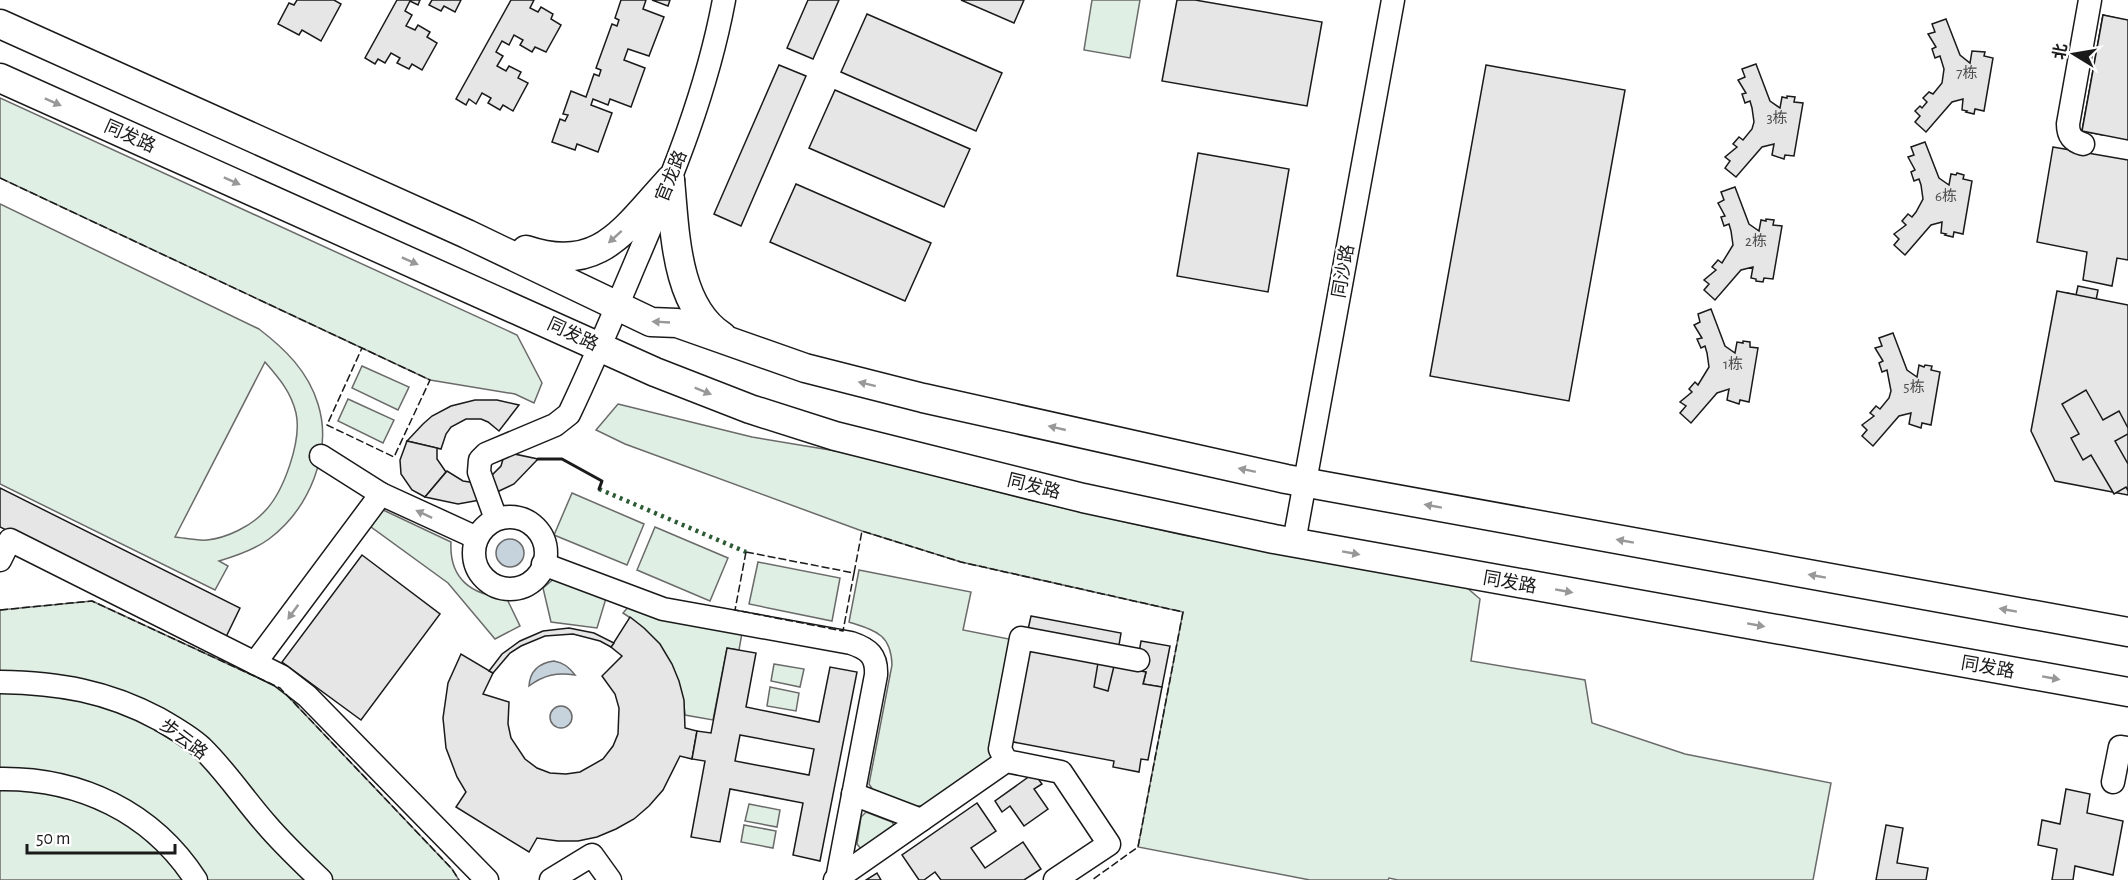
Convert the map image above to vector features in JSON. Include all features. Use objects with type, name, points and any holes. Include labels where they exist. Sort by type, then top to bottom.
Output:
[{"type":"main road","points":[[0,24],[467,234],[651,322],[678,323],[805,368],[923,398],[1305,482],[2128,632]]},
{"type":"main road","name":"同发路","points":[[0,78],[655,372],[722,398],[836,436],[1083,498],[1294,542],[2128,692]]},
{"type":"main road","points":[[467,234],[558,258],[587,254],[614,240],[670,180]]},
{"type":"main road","points":[[670,180],[677,253],[687,288],[708,325],[732,342]]},
{"type":"street","name":"官龙路","points":[[496,519],[478,465],[482,457],[565,419],[617,306],[670,180],[704,87],[724,0]]},
{"type":"street","name":"同沙路","points":[[1294,542],[1393,0]]},
{"type":"street","points":[[2083,144],[2073,140],[2070,136],[2068,124],[2090,0]]},
{"type":"street","points":[[321,456],[381,494],[477,538]]},
{"type":"street","points":[[255,663],[381,494]]},
{"type":"street","points":[[519,518],[530,523],[544,541],[546,553],[543,564],[538,574],[523,586],[503,588],[493,585],[484,579],[474,559],[477,538],[482,530],[496,519],[519,518]]},
{"type":"street","points":[[0,560],[10,540],[281,676],[295,686],[487,880]]},
{"type":"street","points":[[543,564],[663,609],[851,643],[865,648],[874,659],[876,675],[836,879]]},
{"type":"street","points":[[1006,761],[1000,749],[1022,638],[1138,660]]},
{"type":"street","name":"步云路","points":[[0,682],[70,686],[106,695],[174,728],[200,746],[224,771],[267,825],[321,880]]},
{"type":"street","points":[[2113,782],[2124,747]]},
{"type":"street","points":[[836,879],[1006,761],[1061,772],[1109,844],[1054,880]]},
{"type":"street","points":[[0,779],[51,782],[101,798],[123,810],[165,842],[185,863],[195,880]]},
{"type":"street","points":[[853,794],[921,820]]},
{"type":"street","points":[[551,880],[592,855],[610,880]]},
{"type":"green space","points":[[1092,0],[1140,0],[1130,58],[1084,50]]},
{"type":"green space","points":[[0,98],[517,335],[542,383],[534,403],[515,394],[430,380],[0,178]]},
{"type":"green space","points":[[0,204],[259,329],[278,345],[302,371],[314,392],[322,422],[320,460],[306,496],[296,512],[283,527],[263,543],[219,561],[228,566],[215,590],[0,484]],"holes":[[[265,362],[284,386],[296,413],[294,451],[278,492],[259,517],[230,534],[207,540],[175,537]]]},
{"type":"green space","points":[[362,366],[409,387],[398,410],[352,388]]},
{"type":"green space","points":[[348,399],[394,420],[383,443],[338,421]]},
{"type":"green space","points":[[618,404],[752,437],[848,453],[1029,500],[1183,535],[1466,587],[1480,599],[1471,661],[1585,680],[1592,723],[1685,754],[1831,783],[1813,880],[1398,880],[1389,878],[1388,880],[1310,880],[1138,847],[1183,612],[961,562],[862,531],[625,444],[596,430]]},
{"type":"green space","points":[[572,493],[644,524],[627,565],[554,535]]},
{"type":"green space","points":[[379,508],[451,542],[451,555],[458,575],[473,589],[494,596],[506,597],[520,626],[495,639],[448,583],[367,524]]},
{"type":"green space","points":[[655,527],[728,558],[710,601],[637,570]]},
{"type":"green space","points":[[758,562],[840,578],[832,621],[749,604]]},
{"type":"green space","points":[[859,570],[971,592],[963,630],[1014,640],[992,759],[927,805],[911,807],[875,793],[869,784],[892,665],[889,646],[880,635],[849,622]]},
{"type":"green space","points":[[556,577],[607,595],[597,628],[551,622],[543,588]]},
{"type":"green space","points":[[92,601],[280,688],[452,869],[459,880],[0,880],[0,610]]},
{"type":"green space","points":[[629,606],[742,633],[739,650],[727,648],[713,720],[685,715],[679,684],[667,656],[648,633],[623,613]]},
{"type":"green space","points":[[774,664],[804,669],[800,687],[771,681]]},
{"type":"green space","points":[[770,687],[799,693],[796,711],[767,706]]},
{"type":"green space","points":[[749,804],[780,810],[777,827],[745,821]]},
{"type":"green space","points":[[866,812],[892,822],[895,827],[861,849],[857,844],[861,817]]},
{"type":"green space","points":[[744,825],[776,831],[773,848],[741,842]]},
{"type":"shaded area","points":[[510,539],[520,543],[524,553],[520,563],[510,567],[500,563],[496,553],[500,543]]},
{"type":"shaded area","points":[[554,661],[566,666],[575,675],[551,675],[529,686],[536,668]]},
{"type":"shaded area","points":[[561,706],[569,709],[572,717],[569,725],[561,728],[553,725],[550,717],[553,709]]},
{"type":"building","points":[[297,0],[334,0],[341,4],[321,41],[302,30],[299,35],[278,24],[289,3],[294,5]]},
{"type":"building","points":[[397,0],[420,0],[418,5],[410,1],[405,11],[412,15],[406,26],[415,30],[418,25],[430,32],[427,37],[437,43],[422,70],[412,64],[409,69],[397,63],[400,58],[391,53],[385,63],[378,59],[375,64],[365,58]]},
{"type":"building","points":[[432,0],[461,0],[455,12],[444,6],[441,11],[429,5]]},
{"type":"building","points":[[511,0],[534,0],[530,8],[538,12],[541,7],[553,14],[551,19],[561,25],[546,52],[535,47],[532,52],[520,45],[523,40],[514,35],[509,45],[502,41],[496,52],[503,56],[497,66],[506,71],[509,66],[521,72],[518,78],[528,83],[513,111],[503,105],[500,110],[488,103],[491,98],[482,93],[476,104],[469,99],[466,105],[456,99]]},
{"type":"building","points":[[621,0],[646,0],[643,9],[664,17],[649,56],[628,49],[624,60],[645,68],[631,107],[610,99],[608,105],[593,99],[591,105],[612,113],[598,152],[577,144],[575,150],[552,142],[560,119],[565,121],[568,115],[563,114],[571,91],[586,97],[594,74],[599,76],[601,70],[596,68],[612,24],[617,26],[619,20],[615,18]]},
{"type":"building","points":[[652,0],[670,0],[668,6]]},
{"type":"building","points":[[808,0],[839,0],[813,59],[787,48]]},
{"type":"building","points":[[961,0],[1024,0],[1014,23]]},
{"type":"building","points":[[1177,0],[1195,0],[1322,22],[1307,106],[1162,81]]},
{"type":"building","points":[[867,14],[1002,73],[976,131],[841,72]]},
{"type":"building","points":[[2103,15],[2125,20],[2116,64],[2128,66],[2128,94],[2111,91],[2103,135],[2082,131]]},
{"type":"building","points":[[2103,15],[2128,20],[2128,140],[2082,131]]},
{"type":"building","points":[[1946,19],[1960,55],[1970,63],[1972,51],[1985,52],[1984,56],[1993,58],[1984,111],[1975,109],[1974,114],[1962,110],[1963,99],[1952,102],[1926,132],[1915,122],[1920,116],[1915,111],[1927,102],[1923,98],[1929,92],[1933,94],[1942,83],[1944,69],[1940,56],[1935,58],[1932,49],[1936,47],[1928,34],[1935,32],[1932,24]]},
{"type":"building","points":[[1756,64],[1770,101],[1780,108],[1782,97],[1795,97],[1794,102],[1803,103],[1794,156],[1785,155],[1784,159],[1772,155],[1774,144],[1762,147],[1736,177],[1725,168],[1730,161],[1725,157],[1737,147],[1733,144],[1739,137],[1743,140],[1752,129],[1754,122],[1750,101],[1745,103],[1742,94],[1746,93],[1738,80],[1745,77],[1742,69]]},
{"type":"building","points":[[779,65],[806,76],[741,226],[714,214]]},
{"type":"building","points":[[1486,65],[1625,90],[1569,401],[1430,376]]},
{"type":"building","points":[[835,90],[970,149],[944,207],[809,148]]},
{"type":"building","points":[[1925,142],[1939,178],[1949,185],[1951,174],[1956,175],[1957,173],[1964,175],[1963,179],[1972,181],[1963,234],[1954,232],[1953,237],[1941,233],[1942,222],[1931,225],[1905,255],[1894,245],[1899,239],[1894,234],[1906,225],[1902,221],[1908,214],[1912,217],[1923,199],[1919,179],[1914,181],[1911,172],[1915,170],[1908,157],[1914,155],[1911,147]]},
{"type":"building","points":[[2053,147],[2128,160],[2128,260],[2117,258],[2112,286],[2083,280],[2087,252],[2037,242]]},
{"type":"building","points":[[1198,153],[1289,169],[1268,292],[1177,276]]},
{"type":"building","points":[[796,184],[931,243],[905,301],[770,242]]},
{"type":"building","points":[[1735,187],[1749,224],[1759,231],[1761,220],[1774,220],[1773,225],[1782,226],[1773,279],[1764,278],[1763,282],[1756,281],[1751,278],[1753,267],[1741,270],[1715,300],[1704,290],[1709,284],[1704,280],[1716,270],[1712,267],[1718,260],[1722,263],[1733,245],[1729,224],[1724,226],[1721,217],[1725,216],[1718,203],[1724,200],[1721,192]]},
{"type":"building","points":[[2078,286],[2098,290],[2089,337],[2104,340],[2100,364],[2088,361],[2081,393],[2062,404],[2056,402],[2057,398],[2046,395],[2067,293],[2076,295]]},
{"type":"building","points":[[2057,291],[2128,305],[2128,495],[2055,481],[2031,431]]},
{"type":"building","points":[[1711,309],[1725,346],[1735,353],[1737,342],[1750,342],[1750,347],[1758,348],[1749,402],[1740,400],[1739,404],[1727,400],[1729,389],[1717,393],[1691,423],[1680,413],[1686,406],[1680,402],[1692,392],[1689,389],[1695,382],[1698,385],[1709,367],[1705,346],[1701,348],[1697,339],[1702,338],[1694,325],[1700,322],[1698,314]]},
{"type":"building","points":[[1893,333],[1907,370],[1917,377],[1919,365],[1932,366],[1931,370],[1940,372],[1931,425],[1922,423],[1921,428],[1909,424],[1911,413],[1899,416],[1873,446],[1862,436],[1867,430],[1862,425],[1874,416],[1870,413],[1876,406],[1880,409],[1889,398],[1891,391],[1887,370],[1882,372],[1879,363],[1883,361],[1875,348],[1882,346],[1879,338]]},
{"type":"building","points":[[2086,390],[2103,420],[2119,411],[2128,428],[2128,434],[2115,441],[2128,464],[2128,491],[2126,487],[2114,494],[2091,455],[2083,460],[2071,438],[2079,434],[2062,404]]},
{"type":"building","points":[[475,400],[497,400],[519,405],[499,431],[481,419],[466,419],[451,427],[441,449],[407,441],[432,416],[451,406]]},
{"type":"building","points":[[407,441],[437,448],[437,459],[446,472],[425,497],[412,490],[401,474],[400,460]]},
{"type":"building","points":[[505,452],[538,459],[514,484],[480,500],[458,504],[425,497],[447,471],[463,481],[476,483],[487,480],[501,466]]},
{"type":"building","points":[[0,488],[240,608],[225,639],[0,527]]},
{"type":"building","points":[[362,555],[440,614],[361,720],[282,662]]},
{"type":"building","points":[[1031,616],[1121,633],[1118,651],[1027,634]]},
{"type":"building","points":[[630,617],[660,644],[672,664],[684,700],[685,728],[697,731],[692,759],[680,756],[663,790],[649,806],[634,819],[597,837],[578,841],[537,838],[529,852],[456,807],[466,792],[457,777],[446,748],[443,718],[448,683],[461,654],[493,673],[483,694],[509,702],[508,724],[511,738],[525,759],[537,768],[550,773],[580,772],[603,759],[613,746],[618,734],[619,708],[615,694],[602,676],[622,656],[611,647]]},
{"type":"building","points":[[569,628],[594,633],[614,643],[611,647],[600,641],[573,634],[545,636],[521,646],[510,653],[493,673],[489,671],[502,654],[520,641],[543,631]]},
{"type":"building","points":[[1141,641],[1170,646],[1162,687],[1143,684],[1146,672],[1136,670]]},
{"type":"building","points":[[727,648],[756,653],[746,707],[819,722],[830,667],[857,672],[820,861],[793,855],[803,803],[730,789],[720,842],[691,837],[705,761],[692,759],[697,731],[711,733]],"holes":[[[740,735],[814,749],[809,775],[735,761]]]},
{"type":"building","points":[[1026,649],[1146,672],[1143,684],[1162,687],[1148,760],[1141,759],[1139,772],[1113,767],[1114,761],[1008,741]]},
{"type":"building","points":[[1098,663],[1114,666],[1108,691],[1094,687]]},
{"type":"building","points":[[1034,773],[1042,784],[1034,789],[1048,809],[1024,826],[1010,806],[1002,812],[995,801]]},
{"type":"building","points":[[2066,789],[2090,794],[2087,813],[2123,821],[2113,875],[2075,866],[2073,880],[2052,880],[2057,849],[2038,845],[2042,820],[2060,824]]},
{"type":"building","points":[[977,803],[996,831],[971,848],[985,868],[1023,842],[1041,869],[1024,880],[941,880],[935,872],[924,880],[919,880],[902,855]]},
{"type":"building","points":[[1886,825],[1903,828],[1897,863],[1928,868],[1926,880],[1876,880]]},
{"type":"building","points":[[877,873],[881,880],[866,880]]},
{"type":"hedge","points":[[599,489],[746,552]]},
{"type":"fence","points":[[0,178],[430,380],[394,457],[327,425],[362,348]]},
{"type":"fence","points":[[854,573],[862,531],[961,562],[1183,612],[1138,847],[1092,880]]},
{"type":"fence","points":[[746,552],[854,573],[843,631],[735,610],[746,552]]},
{"type":"fence","points":[[0,610],[92,601],[280,688],[452,869],[459,880]]},
{"type":"wall","points":[[538,459],[562,459],[602,481],[599,489]]}]
